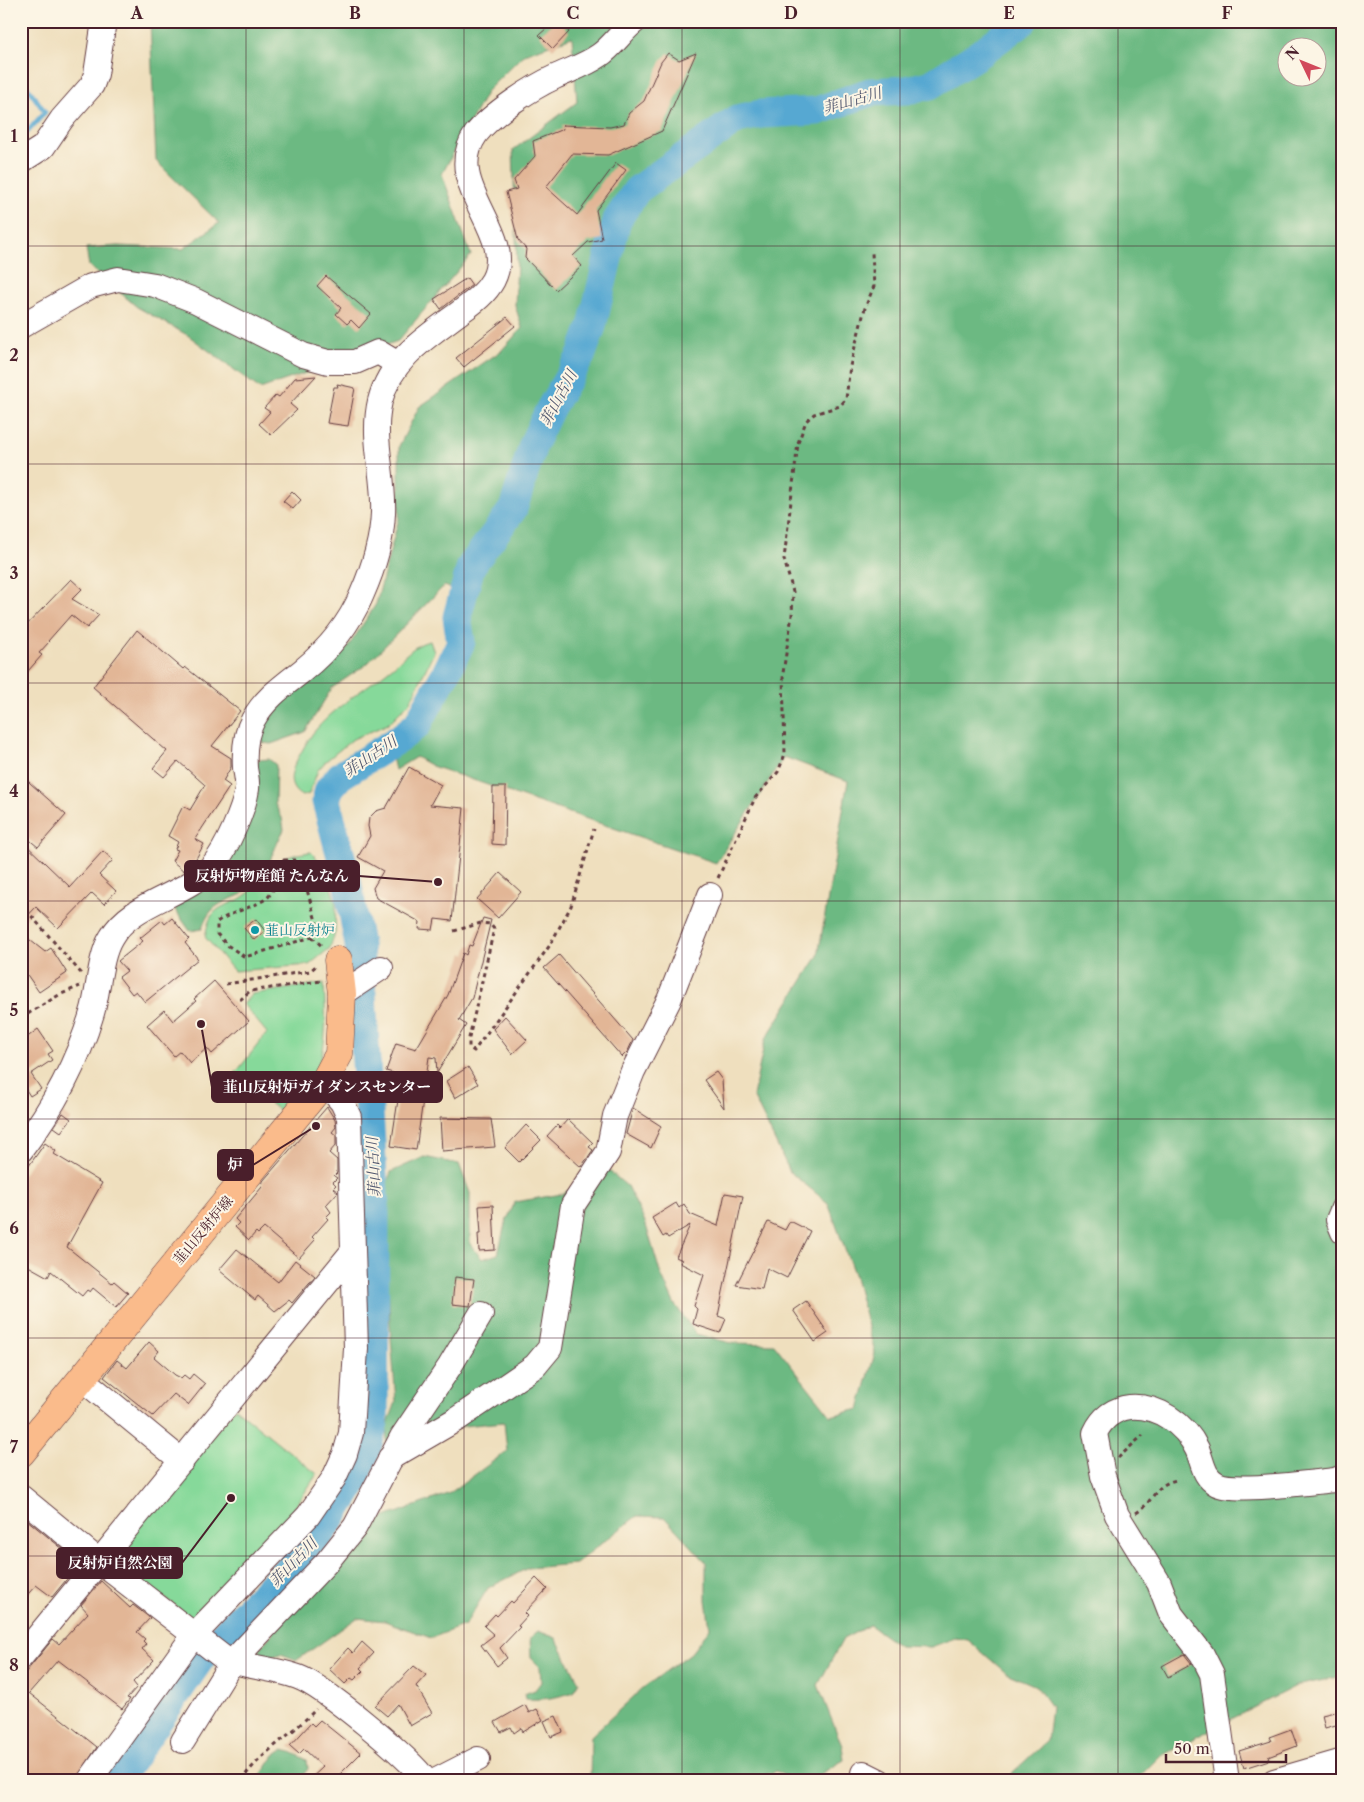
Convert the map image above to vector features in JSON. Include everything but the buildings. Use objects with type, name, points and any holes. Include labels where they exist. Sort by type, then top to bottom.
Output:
[{"type":"main road","name":"韮山反射炉線","points":[[21,1453],[324,1082],[339,1054],[343,979]]},
{"type":"street","points":[[21,161],[43,147],[62,119],[92,85],[96,74],[104,21]]},
{"type":"street","points":[[21,1150],[52,1107],[70,1073],[93,1010],[94,986],[108,944],[123,922],[188,884],[214,864],[235,824],[245,799],[248,786],[245,761],[246,740],[255,715],[277,690],[324,651],[340,634],[354,613],[379,544],[384,511],[377,450],[377,423],[380,400],[398,364],[418,344],[485,292],[494,278],[498,264],[495,244],[471,188],[465,165],[468,151],[476,134],[532,89],[602,54],[635,21]]},
{"type":"street","points":[[21,326],[91,286],[118,279],[155,285],[196,301],[303,355],[328,362],[355,362],[378,352],[398,364]]},
{"type":"street","points":[[390,1458],[457,1418],[535,1366],[550,1348],[573,1205],[608,1152],[615,1116],[622,1098],[633,1071],[669,1000],[710,894]]},
{"type":"street","points":[[343,979],[381,968]]},
{"type":"street","points":[[89,1781],[196,1637],[308,1516],[334,1478],[345,1454],[351,1433],[356,1348],[350,1117],[342,1102],[324,1082]]},
{"type":"street","points":[[1343,1208],[1338,1220],[1343,1232]]},
{"type":"street","points":[[21,1657],[353,1251]]},
{"type":"street","points":[[184,1741],[228,1660],[346,1539],[362,1514],[390,1458],[450,1366],[481,1314]]},
{"type":"street","points":[[82,1379],[182,1461]]},
{"type":"street","points":[[1228,1781],[1212,1674],[1202,1654],[1171,1614],[1159,1583],[1119,1517],[1103,1476],[1095,1432],[1104,1419],[1112,1412],[1133,1407],[1158,1412],[1176,1423],[1186,1432],[1197,1448],[1207,1476],[1216,1484],[1223,1486],[1270,1487],[1334,1480],[1343,1477]]},
{"type":"street","points":[[21,1497],[100,1562],[228,1660],[279,1670],[300,1678],[327,1695],[394,1748],[426,1781]]},
{"type":"street","points":[[435,1781],[478,1759]]},
{"type":"street","points":[[1274,1781],[1305,1776],[1343,1761]]},
{"type":"path","points":[[710,894],[755,798],[778,772],[785,754],[783,673],[792,615],[793,592],[784,558],[798,443],[806,421],[814,414],[840,406],[846,399],[850,366],[865,308],[874,286],[872,253]]},
{"type":"path","points":[[454,931],[486,923],[494,929],[469,1038],[469,1047],[474,1051],[550,945],[571,906],[594,829]]},
{"type":"path","points":[[284,860],[299,860],[304,868],[305,883],[318,928],[312,938],[245,957],[227,945],[217,934],[217,922],[228,914],[268,898],[284,860]]},
{"type":"path","points":[[21,904],[94,986],[59,995],[21,1018]]},
{"type":"path","points":[[226,984],[310,971],[323,959],[329,958],[343,979],[250,992],[240,1000]]},
{"type":"path","points":[[1103,1476],[1126,1449],[1143,1436]]},
{"type":"path","points":[[1119,1517],[1138,1512],[1161,1485],[1177,1480]]},
{"type":"path","points":[[241,1781],[258,1759],[297,1727],[327,1695]]},
{"type":"green space","points":[[150,21],[1343,21],[1343,1676],[1296,1686],[1161,1755],[1135,1781],[1008,1781],[1012,1773],[1047,1741],[1051,1707],[1036,1686],[1006,1673],[968,1640],[955,1638],[931,1647],[899,1646],[870,1625],[843,1639],[818,1685],[842,1746],[844,1760],[818,1776],[811,1779],[796,1780],[776,1771],[747,1781],[590,1781],[591,1736],[643,1688],[691,1653],[710,1628],[706,1600],[706,1562],[664,1517],[637,1516],[575,1564],[528,1568],[488,1588],[465,1625],[431,1638],[385,1621],[357,1618],[297,1660],[281,1654],[259,1660],[251,1659],[286,1617],[372,1522],[450,1493],[507,1451],[504,1422],[463,1426],[387,1442],[386,1429],[396,1402],[390,1325],[384,1190],[391,1172],[424,1157],[459,1164],[470,1193],[470,1244],[482,1259],[498,1254],[505,1224],[515,1202],[562,1194],[608,1170],[627,1186],[645,1222],[660,1272],[674,1303],[696,1334],[731,1343],[774,1344],[831,1416],[859,1409],[875,1353],[854,1274],[828,1203],[790,1172],[753,1096],[765,1040],[818,956],[848,781],[784,757],[716,863],[432,766],[416,757],[395,770],[392,757],[426,725],[469,646],[470,595],[444,586],[367,664],[332,688],[305,732],[271,744],[263,743],[259,732],[284,701],[324,673],[348,647],[376,604],[399,518],[399,446],[419,407],[501,351],[522,328],[515,305],[517,262],[513,150],[577,102],[572,37],[524,54],[487,91],[442,174],[471,255],[398,341],[260,389],[189,336],[137,307],[89,266],[86,248],[118,246],[183,249],[219,223],[156,161]]},
{"type":"green space","points":[[430,641],[434,652],[410,702],[388,724],[353,739],[326,761],[318,770],[309,794],[302,796],[297,793],[291,780],[293,770],[313,733],[330,715],[418,645]]},
{"type":"green space","points":[[269,759],[276,765],[275,804],[282,818],[284,830],[270,861],[263,873],[246,891],[215,907],[202,929],[190,931],[174,905],[214,874],[255,765],[258,760]]},
{"type":"green space","points":[[311,852],[325,867],[336,904],[335,933],[330,948],[309,965],[234,971],[205,937],[211,917],[218,910],[240,899],[253,889],[278,862],[297,854]]},
{"type":"green space","points":[[324,983],[325,1039],[320,1061],[309,1082],[285,1115],[234,1075],[267,1033],[243,1004],[252,994]]},
{"type":"green space","points":[[235,1408],[317,1474],[286,1521],[192,1618],[115,1562],[113,1557]]},
{"type":"green space","points":[[538,1631],[556,1638],[579,1682],[573,1692],[549,1698],[525,1699],[524,1694],[535,1690],[541,1682],[540,1667],[531,1658],[530,1638]]},
{"type":"green space","points":[[283,1750],[307,1760],[308,1769],[301,1777],[302,1781],[257,1781],[274,1756]]},
{"type":"waterway","name":"菲山古川","points":[[117,1781],[203,1655],[322,1533],[353,1484],[366,1452],[374,1422],[375,1210],[359,945],[346,875],[326,801],[329,789],[340,776],[396,741],[417,725],[447,671],[461,642],[457,617],[471,566],[513,509],[534,442],[551,407],[581,356],[592,326],[617,220],[637,190],[737,119],[761,114],[817,111],[870,92],[907,90],[930,85],[979,54],[1023,21]]},
{"type":"waterway","points":[[21,78],[45,112],[21,139]]},
{"type":"place","name":"反射炉物産館 たんなん","points":[[438,882]]},
{"type":"place","name":"韮山反射炉","points":[[255,930]]},
{"type":"place","name":"韮山反射炉ガイダンスセンター","points":[[201,1024]]},
{"type":"place","name":"炉","points":[[316,1126]]},
{"type":"place","name":"反射炉自然公園","points":[[231,1498]]}]
